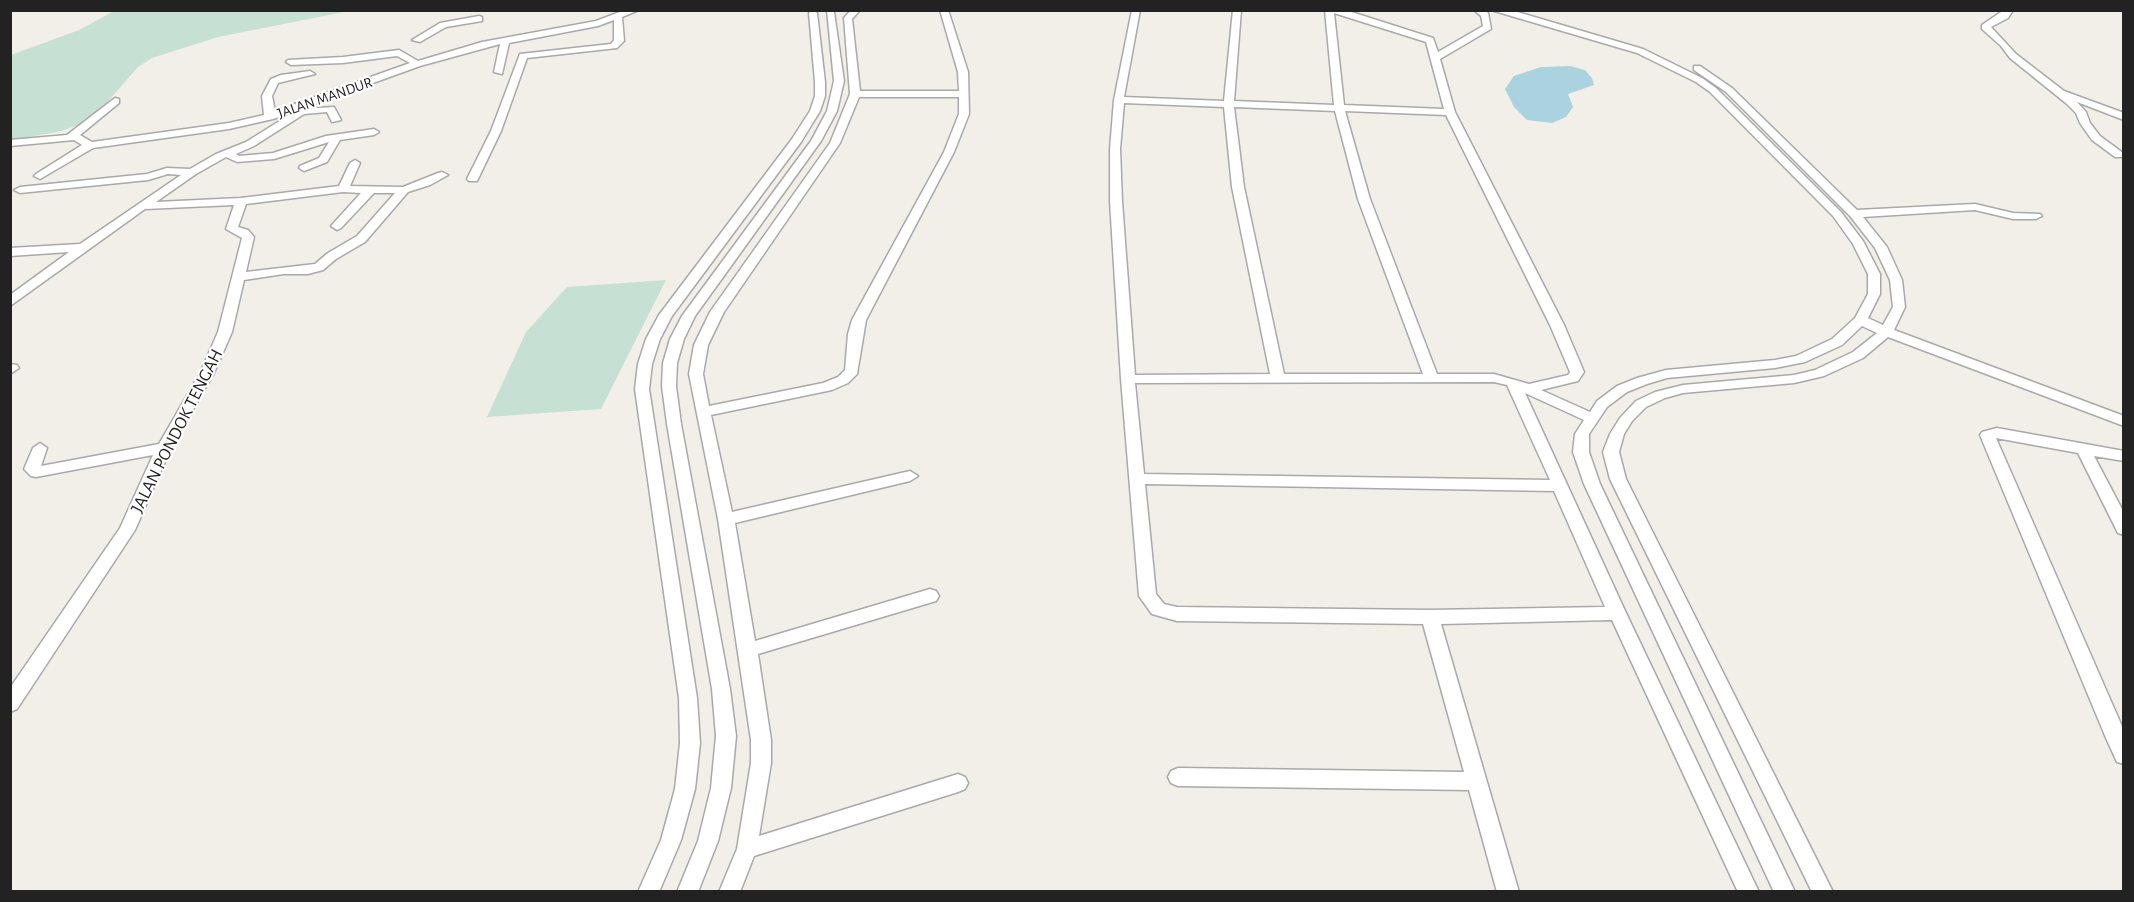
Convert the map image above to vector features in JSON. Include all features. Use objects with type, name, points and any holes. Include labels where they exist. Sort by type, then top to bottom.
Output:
[{"type":"street","name":"JALAN MANDUR","points":[[90,145],[170,136],[300,110],[417,64],[480,28],[505,40],[618,18],[635,10]]},
{"type":"street","points":[[729,891],[747,849],[760,763],[761,740],[749,650],[726,519],[696,374],[701,345],[717,312],[835,143],[855,94],[848,18],[856,10]]},
{"type":"street","points":[[703,412],[816,390],[843,380],[852,371],[855,334],[860,320],[949,152],[964,114],[963,72],[944,10]]},
{"type":"street","points":[[1136,10],[1119,100],[1115,149],[1116,201],[1128,379],[1148,596],[1158,609],[1177,614],[1430,617],[1617,614]]},
{"type":"street","points":[[1237,10],[1229,104],[1238,187],[1278,378]]},
{"type":"street","points":[[1329,10],[1339,108],[1364,199],[1432,378]]},
{"type":"street","points":[[1334,10],[1456,46]]},
{"type":"street","points":[[1527,10],[1655,49],[1716,79],[1730,90],[1854,214],[1881,247],[1896,280],[1899,307],[1882,335],[1858,355],[1819,373],[1794,379],[1683,389],[1659,395],[1641,404],[1627,418],[1617,434],[1611,452],[1618,479],[1823,891]]},
{"type":"street","points":[[2009,10],[2005,16],[1985,27],[2004,44],[2013,56],[2060,92],[2081,112],[2085,123],[2096,138],[2119,155]]},
{"type":"street","points":[[648,891],[671,840],[685,789],[690,743],[688,698],[642,389],[645,364],[653,339],[666,315],[797,140],[814,111],[820,96],[820,82],[811,12],[832,11],[839,81],[832,111],[816,141],[689,316],[677,339],[670,363],[669,386],[674,424],[721,689],[726,736],[721,788],[711,831],[687,891]]},
{"type":"street","points":[[1482,13],[1496,15],[1507,11],[1640,51],[1683,70],[1713,90],[1837,214],[1859,244],[1874,274],[1874,294],[1861,320],[1837,342],[1800,358],[1775,364],[1666,375],[1642,381],[1623,389],[1602,404],[1582,434],[1581,453],[1592,484],[1785,891]]},
{"type":"street","points":[[1436,57],[1488,27],[1482,13]]},
{"type":"street","points":[[473,179],[495,131],[523,56],[614,46],[619,41],[618,18]]},
{"type":"street","points":[[417,40],[440,26],[480,28]]},
{"type":"street","points":[[546,52],[555,31]]},
{"type":"street","points":[[499,72],[505,40]]},
{"type":"street","points":[[1430,40],[1450,112],[1557,325],[1577,372],[1573,378],[1530,389]]},
{"type":"street","points":[[291,62],[343,60],[399,53],[417,64]]},
{"type":"street","points":[[269,117],[267,96],[274,81],[284,77],[310,74]]},
{"type":"street","points":[[2060,92],[2124,117]]},
{"type":"street","points":[[855,94],[963,94]]},
{"type":"street","points":[[1119,100],[1450,112]]},
{"type":"street","points":[[71,136],[102,114],[115,101]]},
{"type":"street","points":[[10,302],[82,247],[192,171],[250,144],[300,110],[330,109],[336,120]]},
{"type":"street","points":[[227,153],[237,159],[274,156],[337,137],[375,132]]},
{"type":"street","points":[[10,143],[71,136],[90,145],[40,176]]},
{"type":"street","points":[[304,168],[323,160],[337,137]]},
{"type":"street","points":[[344,189],[355,163]]},
{"type":"street","points":[[20,190],[148,177],[167,171],[192,171]]},
{"type":"street","points":[[144,206],[241,201],[344,189],[404,190],[442,175]]},
{"type":"street","points":[[337,226],[371,189]]},
{"type":"street","points":[[238,276],[315,269],[361,239],[404,190]]},
{"type":"street","name":"JALAN PONDOK TENGAH","points":[[10,704],[127,530],[164,448],[217,354],[248,237],[232,229],[241,201]]},
{"type":"street","points":[[1854,214],[1975,207],[2013,216],[2036,216]]},
{"type":"street","points":[[10,252],[82,247]]},
{"type":"street","points":[[1861,320],[1882,335],[2082,410],[2124,430]]},
{"type":"street","points":[[1128,379],[1494,378],[1513,382],[1592,418]]},
{"type":"street","points":[[1513,382],[1617,614],[1749,891]]},
{"type":"street","points":[[2082,410],[2124,421]]},
{"type":"street","points":[[2124,456],[1996,433],[1988,435],[2120,739],[2124,756]]},
{"type":"street","points":[[40,448],[32,469],[36,472],[164,448]]},
{"type":"street","points":[[2083,449],[2124,529]]},
{"type":"street","points":[[726,519],[910,476]]},
{"type":"street","points":[[1137,479],[1560,486]]},
{"type":"street","points":[[749,650],[930,597]]},
{"type":"street","points":[[1430,617],[1508,891]]},
{"type":"street","points":[[1178,777],[1477,781]]},
{"type":"street","points":[[747,849],[958,783]]},
{"type":"green space","points":[[114,11],[349,11],[218,37],[152,58],[138,67],[103,107],[79,125],[57,132],[11,140],[11,55],[79,30]]},
{"type":"green space","points":[[666,280],[601,409],[487,417],[526,332],[567,287]]},
{"type":"water","points":[[1570,66],[1585,70],[1592,78],[1594,85],[1568,94],[1573,107],[1566,117],[1552,123],[1527,120],[1514,107],[1505,89],[1514,76],[1541,67]]}]
